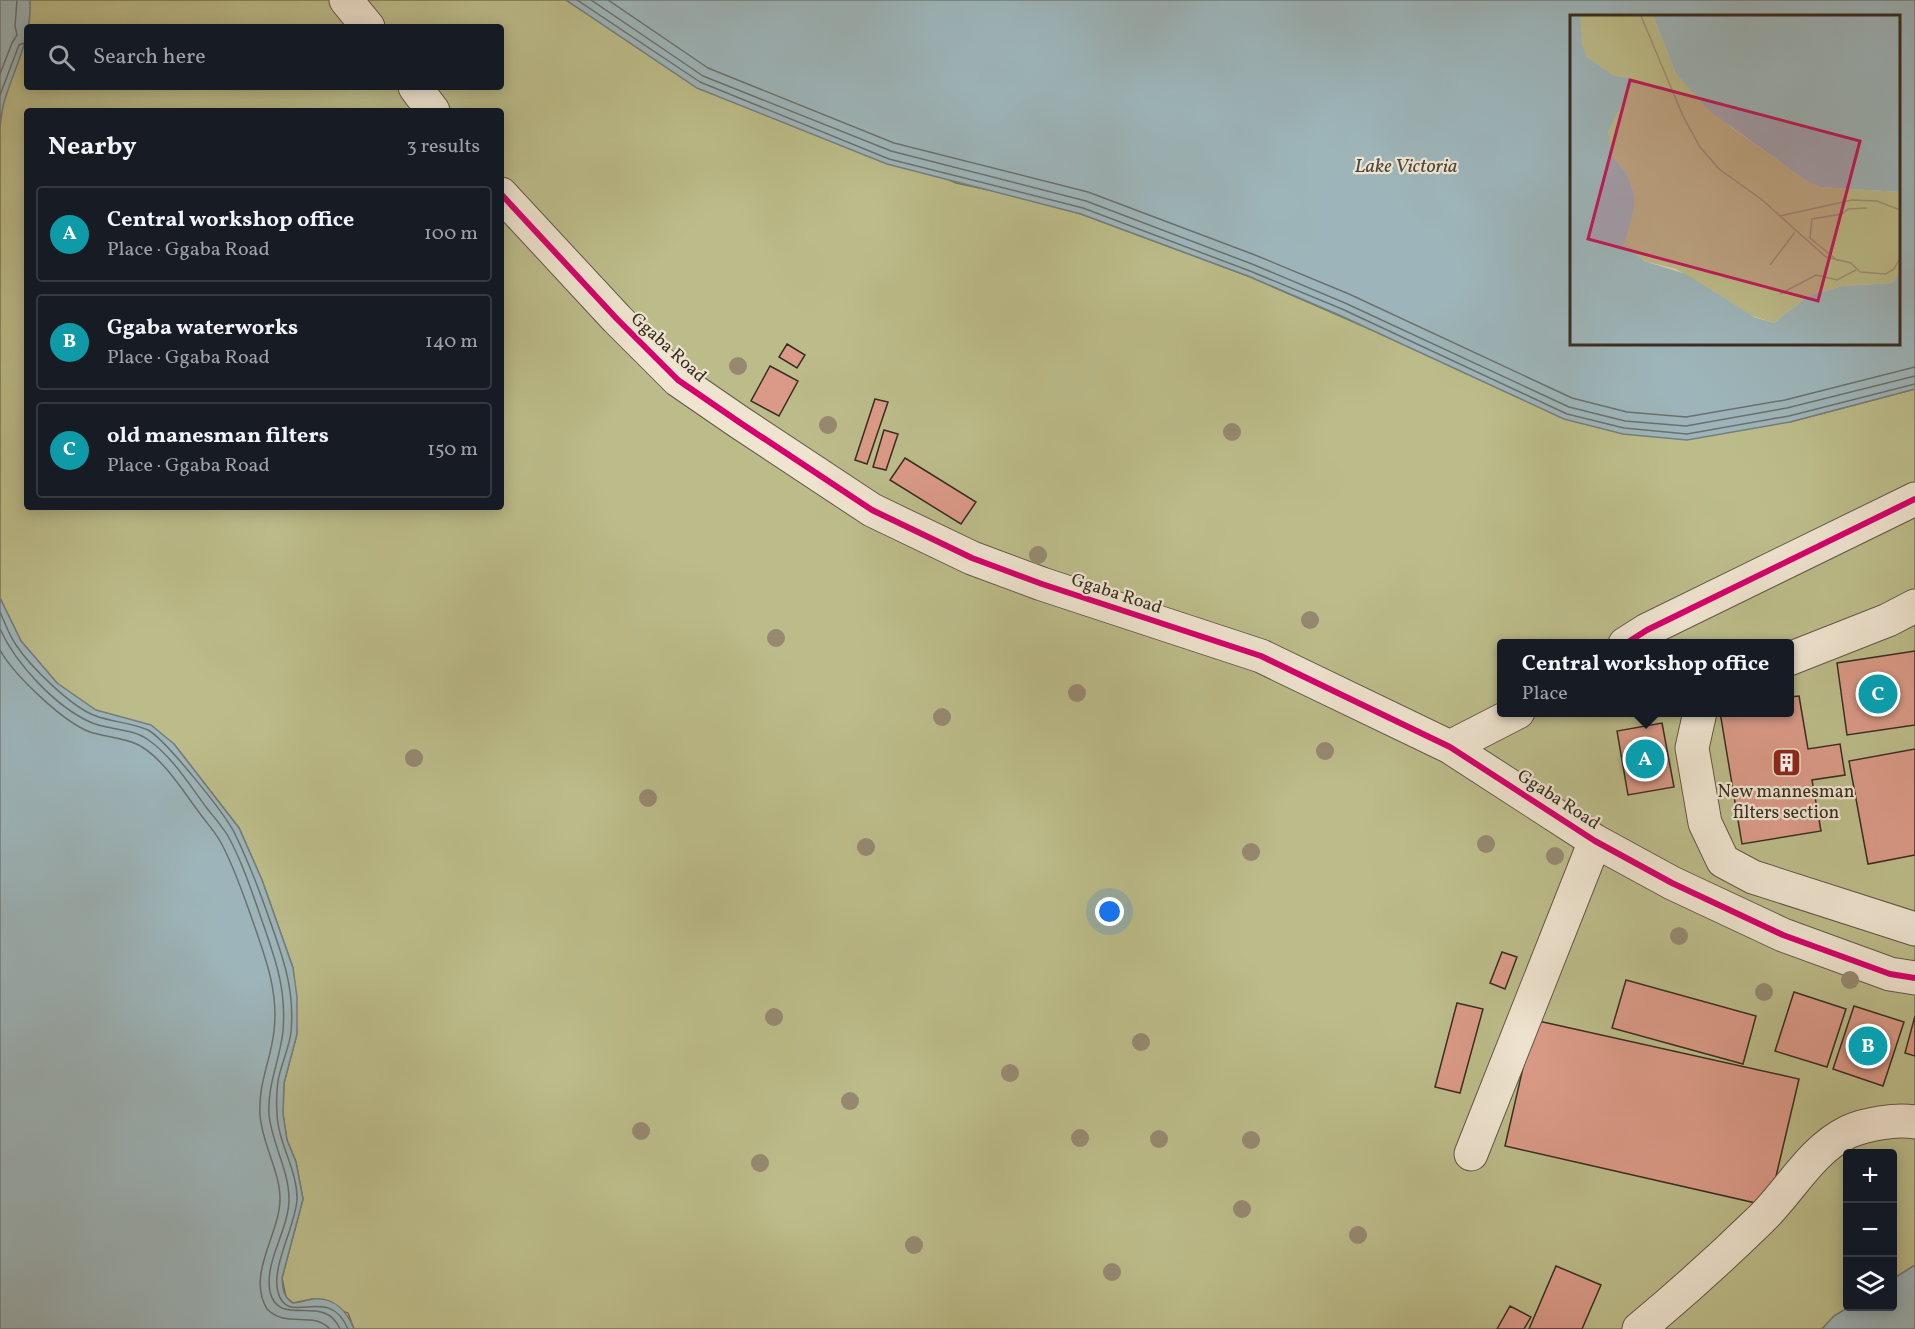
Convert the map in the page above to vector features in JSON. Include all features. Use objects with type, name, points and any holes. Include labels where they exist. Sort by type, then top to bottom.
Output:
[{"type":"street","points":[[346,0],[366,24]]},
{"type":"street","points":[[417,90],[431,108]]},
{"type":"street","name":"Ggaba Road","points":[[504,197],[617,319],[678,380],[872,510],[972,558],[1042,584],[1260,656],[1450,747],[1595,841],[1672,883],[1783,935],[1890,974],[1915,978]]},
{"type":"street","points":[[1633,639],[1915,499]]},
{"type":"street","points":[[1794,657],[1888,620],[1915,606]]},
{"type":"street","points":[[1450,747],[1508,717]]},
{"type":"street","points":[[1699,717],[1692,748],[1705,823],[1723,861],[1752,877],[1915,929]]},
{"type":"street","points":[[1471,1154],[1595,841]]},
{"type":"street","points":[[1639,1329],[1681,1294],[1763,1218],[1823,1149],[1848,1132],[1868,1126],[1915,1122]]},
{"type":"green space","points":[[0,0],[566,0],[580,9],[956,183],[1017,196],[1081,214],[1248,276],[1395,340],[1790,422],[1915,389],[1915,1265],[1897,1276],[1897,1149],[1843,1149],[1843,1311],[1834,1316],[1822,1329],[354,1329],[348,1313],[312,1299],[293,1303],[286,1297],[282,1278],[303,1199],[296,1162],[287,1140],[283,1114],[284,1083],[297,1034],[293,968],[262,880],[239,828],[174,744],[105,721],[57,683],[21,641],[0,598]]},
{"type":"water","points":[[0,0],[30,0],[28,24],[24,24],[24,44],[4,102],[0,127]]},
{"type":"water","name":"Lake Victoria","points":[[566,0],[1915,0],[1915,389],[1790,422],[1687,440],[1623,434],[1564,419],[1339,315],[1248,276],[1081,214],[887,164],[697,88]]},
{"type":"water","points":[[0,598],[21,641],[57,683],[96,710],[151,725],[174,744],[239,828],[262,880],[293,968],[297,997],[297,1034],[284,1083],[283,1114],[287,1140],[296,1162],[303,1199],[282,1278],[283,1289],[287,1298],[293,1303],[321,1299],[339,1306],[348,1316],[354,1329],[0,1329]]},
{"type":"water","points":[[1915,1265],[1915,1329],[1822,1329],[1834,1316],[1843,1311],[1897,1311],[1897,1276]]},
{"type":"building","points":[[787,344],[805,355],[797,368],[779,357]]},
{"type":"building","points":[[770,366],[798,381],[779,416],[751,401]]},
{"type":"building","points":[[875,399],[888,402],[867,464],[855,460]]},
{"type":"building","points":[[884,430],[898,434],[886,470],[873,467]]},
{"type":"building","points":[[905,458],[976,502],[961,524],[890,480]]},
{"type":"building","points":[[1915,651],[1915,725],[1847,735],[1837,663]]},
{"type":"building","name":"New mannesman filters section","points":[[1794,696],[1799,696],[1808,749],[1840,744],[1845,775],[1812,780],[1821,831],[1742,844],[1721,717],[1794,717]]},
{"type":"building","points":[[1662,723],[1674,787],[1628,795],[1617,731]]},
{"type":"building","points":[[1915,749],[1915,855],[1868,864],[1849,761]]},
{"type":"building","points":[[1502,952],[1517,957],[1505,989],[1490,983]]},
{"type":"building","points":[[1626,980],[1756,1016],[1743,1064],[1612,1028]]},
{"type":"building","points":[[1794,992],[1846,1009],[1827,1067],[1775,1051]]},
{"type":"building","points":[[1457,1003],[1483,1009],[1460,1093],[1435,1087]]},
{"type":"building","points":[[1854,1006],[1904,1022],[1883,1086],[1833,1069]]},
{"type":"building","points":[[1915,1016],[1915,1056],[1905,1053]]},
{"type":"building","points":[[1534,1020],[1799,1079],[1769,1206],[1505,1146]]},
{"type":"building","points":[[1556,1266],[1601,1285],[1582,1329],[1529,1329]]},
{"type":"building","points":[[1510,1306],[1531,1317],[1524,1329],[1497,1329]]},
{"type":"cycle path","points":[[504,197],[617,319],[678,380],[872,510],[972,558],[1042,584],[1261,656],[1450,747],[1595,841],[1672,883],[1783,935],[1890,974],[1915,978]]},
{"type":"cycle path","points":[[1633,639],[1915,499]]},
{"type":"place","name":"old manesman filters","points":[[1878,694]]},
{"type":"place","name":"Central workshop office","points":[[1645,759]]},
{"type":"place","name":"New mannesman filters section","points":[[1786,762]]},
{"type":"place","name":"Ggaba waterworks","points":[[1868,1046]]}]
